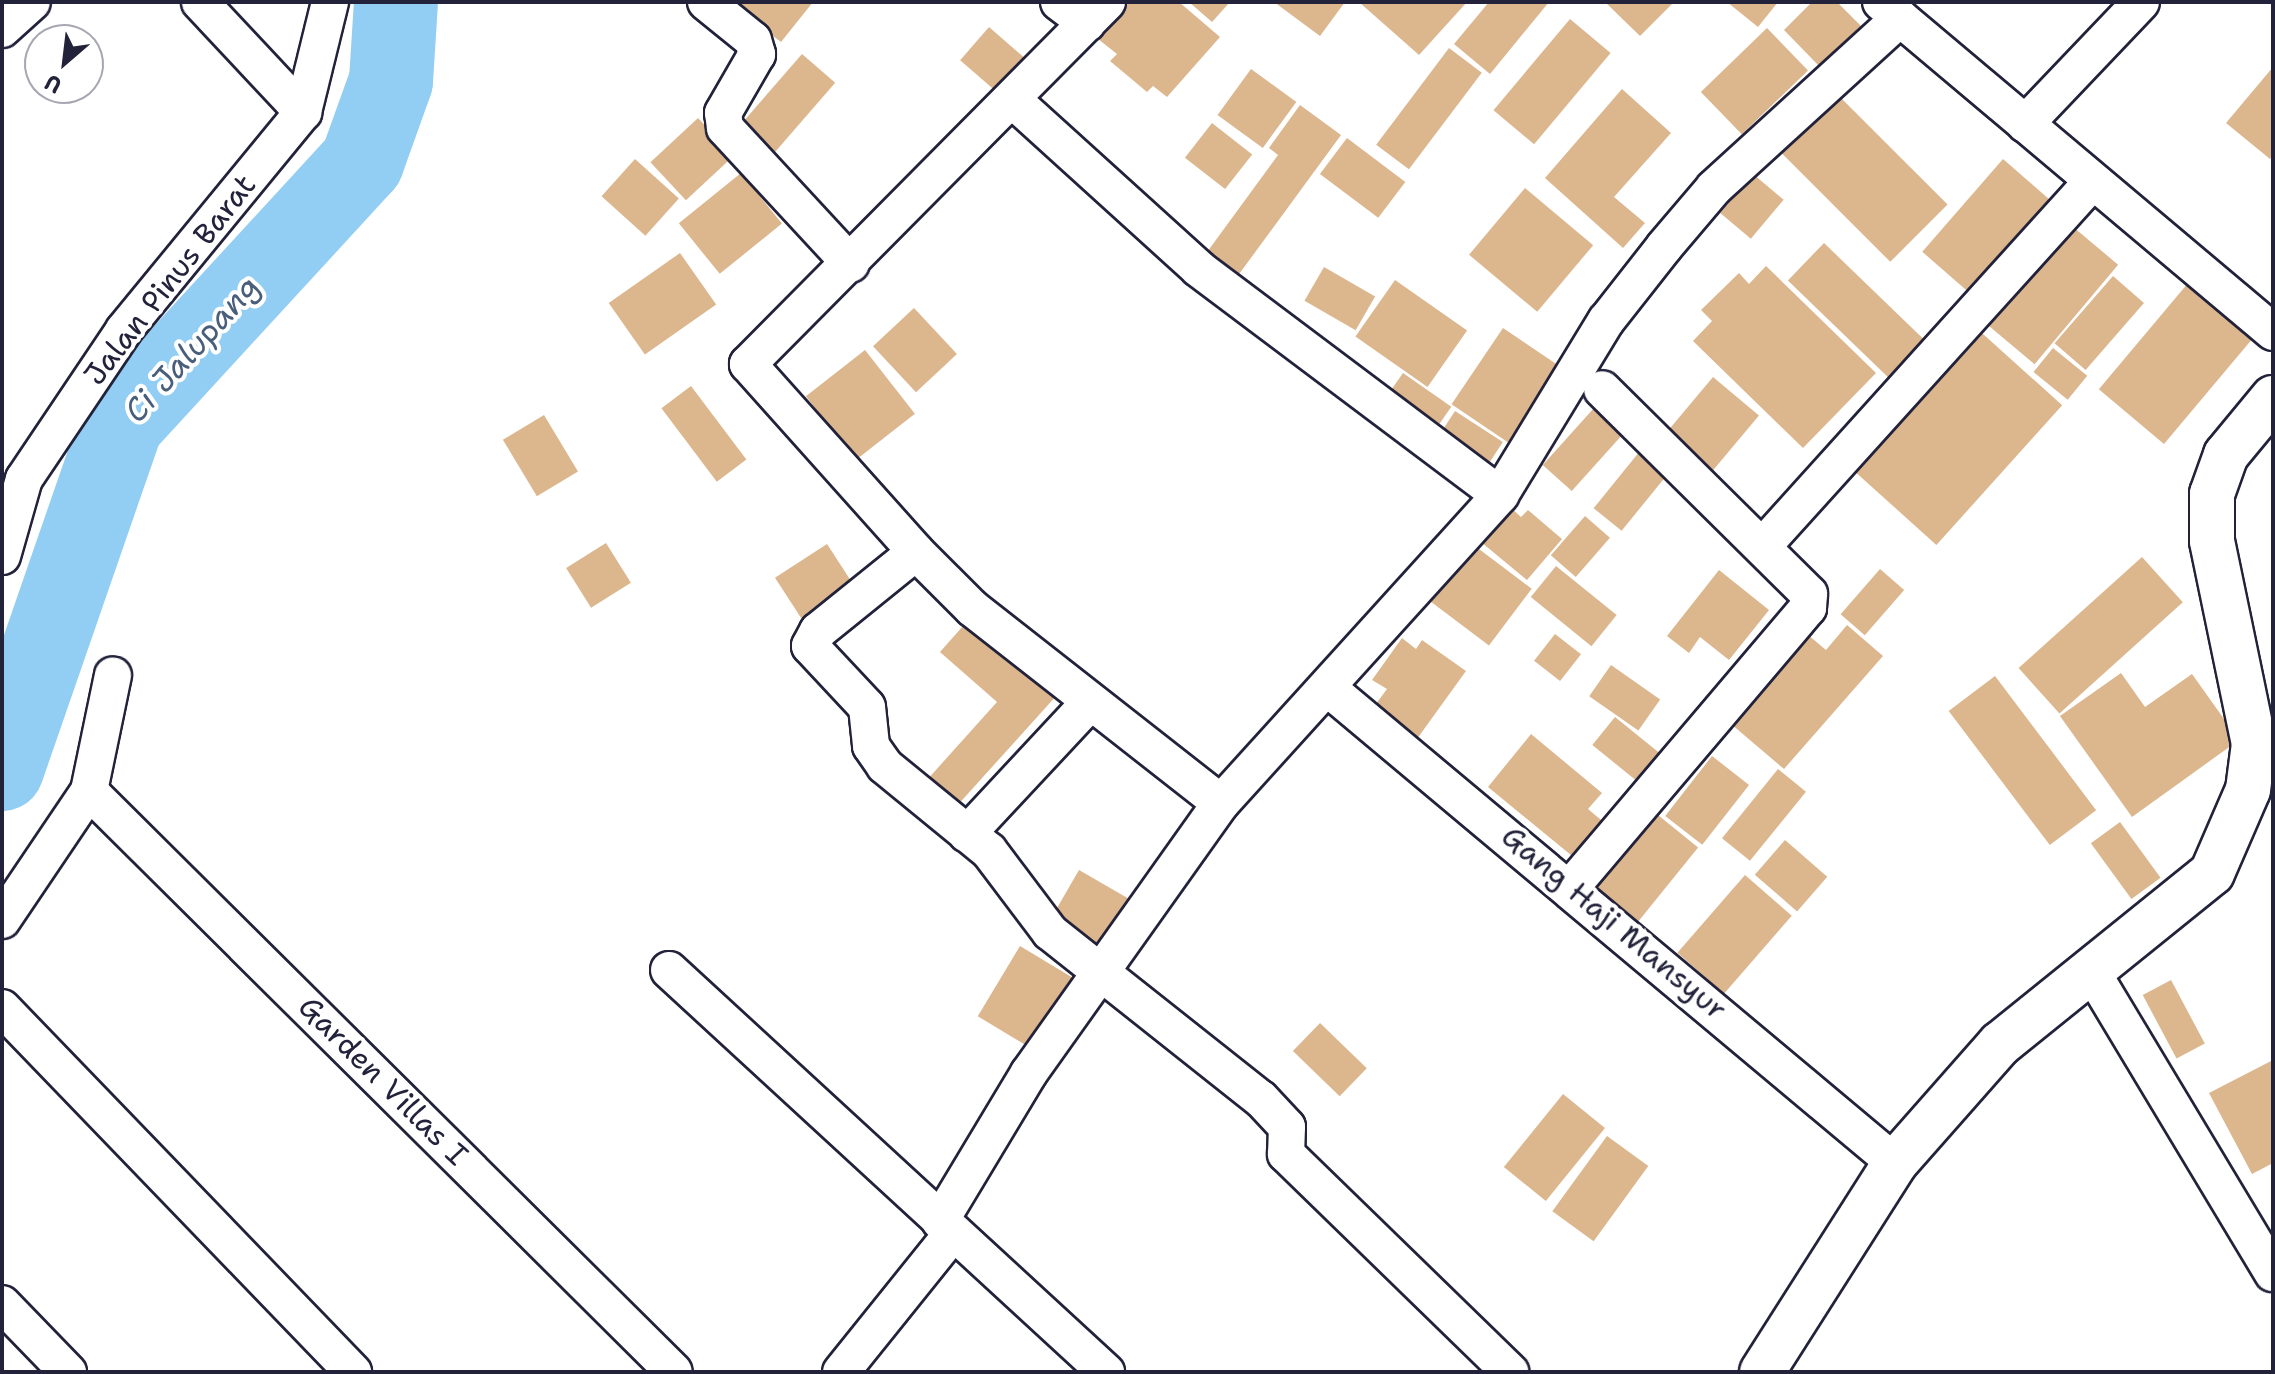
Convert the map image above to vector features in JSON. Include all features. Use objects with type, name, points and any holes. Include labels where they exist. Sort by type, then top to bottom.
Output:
[{"type":"main road","points":[[1762,1372],[1895,1163],[2000,1044],[2093,974],[2212,873],[2248,790],[2254,744],[2212,541],[2212,494],[2226,455],[2273,398]]},
{"type":"street","points":[[2,29],[32,2]]},
{"type":"street","points":[[200,2],[303,112]]},
{"type":"street","name":"Jalan Pinus Barat","points":[[2,556],[24,479],[116,342],[303,112],[330,2]]},
{"type":"street","points":[[706,2],[753,40],[757,54],[723,113],[725,128],[851,264]]},
{"type":"street","points":[[2025,124],[2141,2]]},
{"type":"street","points":[[1084,9],[1014,101],[748,364],[916,552],[1090,702],[1221,803]]},
{"type":"street","points":[[841,1372],[946,1227],[1101,969],[1221,803],[1329,689],[1500,495],[1606,321],[1674,235],[1714,188],[1891,10],[2273,332]]},
{"type":"street","points":[[1014,101],[1199,269],[1500,495]]},
{"type":"street","points":[[1762,547],[2093,181]]},
{"type":"street","points":[[1572,886],[1808,608],[1809,594],[1602,389]]},
{"type":"street","points":[[916,552],[818,631],[810,646],[867,707],[871,746],[885,766],[989,851],[1050,932],[1101,969],[1287,1127],[1286,1154],[1510,1372]]},
{"type":"street","points":[[2,920],[89,791],[113,675]]},
{"type":"street","name":"Gang Haji Mansyur","points":[[1329,689],[1572,886],[1895,1163]]},
{"type":"street","points":[[967,834],[1090,702]]},
{"type":"street","name":"Garden Villas I","points":[[89,791],[674,1372]]},
{"type":"street","points":[[669,970],[1106,1372]]},
{"type":"street","points":[[2093,974],[2273,1273]]},
{"type":"street","points":[[2,1008],[353,1372]]},
{"type":"street","points":[[2,1304],[68,1372]]},
{"type":"building","points":[[739,2],[813,2],[781,42],[735,7]]},
{"type":"building","points":[[1122,2],[1179,2],[1220,37],[1167,97],[1153,86],[1147,92],[1110,61],[1117,54],[1093,35]]},
{"type":"building","points":[[1189,2],[1230,2],[1212,22]]},
{"type":"building","points":[[1274,2],[1345,2],[1320,36]]},
{"type":"building","points":[[1359,2],[1467,2],[1419,55]]},
{"type":"building","points":[[1489,2],[1549,2],[1490,74],[1454,44]]},
{"type":"building","points":[[1605,2],[1674,2],[1640,36]]},
{"type":"building","points":[[1727,2],[1778,2],[1758,27]]},
{"type":"building","points":[[1812,2],[1837,2],[1861,26],[1820,67],[1784,30]]},
{"type":"building","points":[[1570,19],[1611,53],[1534,144],[1494,110]]},
{"type":"building","points":[[989,27],[1028,61],[999,94],[960,60]]},
{"type":"building","points":[[1767,28],[1808,70],[1742,134],[1701,92]]},
{"type":"building","points":[[1449,48],[1482,73],[1409,169],[1376,145]]},
{"type":"building","points":[[802,54],[835,83],[770,158],[737,129]]},
{"type":"building","points":[[2273,67],[2273,155],[2270,159],[2226,123]]},
{"type":"building","points":[[1251,69],[1296,102],[1263,148],[1217,115]]},
{"type":"building","points":[[1622,89],[1671,133],[1614,197],[1645,223],[1623,248],[1545,178]]},
{"type":"building","points":[[1833,90],[1948,205],[1890,262],[1776,147]]},
{"type":"building","points":[[1300,105],[1341,135],[1234,281],[1202,259],[1278,155],[1269,148]]},
{"type":"building","points":[[698,118],[733,156],[686,200],[650,162]]},
{"type":"building","points":[[1212,123],[1252,154],[1225,189],[1185,158]]},
{"type":"building","points":[[1347,138],[1405,182],[1378,218],[1320,174]]},
{"type":"building","points":[[635,159],[679,198],[645,236],[602,196]]},
{"type":"building","points":[[2003,159],[2052,202],[1971,294],[1922,252]]},
{"type":"building","points":[[741,173],[782,224],[720,274],[679,223]]},
{"type":"building","points":[[1753,174],[1784,200],[1751,239],[1720,213]]},
{"type":"building","points":[[1525,188],[1593,245],[1537,312],[1469,255]]},
{"type":"building","points":[[2066,221],[2118,265],[2035,364],[1982,321]]},
{"type":"building","points":[[1824,243],[1928,343],[1891,380],[1788,280]]},
{"type":"building","points":[[680,253],[716,305],[645,355],[609,303]]},
{"type":"building","points":[[1766,266],[1876,373],[1803,448],[1693,341],[1712,321],[1701,310],[1739,273],[1749,284]]},
{"type":"building","points":[[1324,267],[1375,296],[1356,330],[1304,301]]},
{"type":"building","points":[[2113,276],[2144,303],[2086,370],[2055,343]]},
{"type":"building","points":[[2194,276],[2259,331],[2164,444],[2099,389]]},
{"type":"building","points":[[1395,280],[1467,330],[1428,387],[1355,337]]},
{"type":"building","points":[[914,308],[957,354],[916,392],[873,346]]},
{"type":"building","points":[[1973,325],[2062,405],[1936,545],[1847,465]]},
{"type":"building","points":[[1503,328],[1565,370],[1514,446],[1452,404]]},
{"type":"building","points":[[2053,348],[2087,376],[2068,400],[2033,372]]},
{"type":"building","points":[[865,350],[915,414],[856,460],[806,396]]},
{"type":"building","points":[[1403,373],[1451,407],[1430,437],[1382,403]]},
{"type":"building","points":[[1713,377],[1759,416],[1711,472],[1665,434]]},
{"type":"building","points":[[691,386],[746,459],[717,482],[661,408]]},
{"type":"building","points":[[1603,398],[1632,424],[1572,491],[1543,465]]},
{"type":"building","points":[[1455,411],[1503,442],[1483,473],[1435,442]]},
{"type":"building","points":[[544,415],[578,472],[537,496],[503,440]]},
{"type":"building","points":[[1644,446],[1672,469],[1622,531],[1594,508]]},
{"type":"building","points":[[1510,507],[1521,517],[1528,510],[1562,539],[1527,580],[1481,542]]},
{"type":"building","points":[[1585,516],[1610,538],[1576,577],[1551,555]]},
{"type":"building","points":[[606,543],[631,583],[591,608],[566,568]]},
{"type":"building","points":[[1471,543],[1532,589],[1489,645],[1428,600]]},
{"type":"building","points":[[827,544],[853,584],[801,618],[775,578]]},
{"type":"building","points":[[2142,557],[2183,602],[2059,713],[2019,668]]},
{"type":"building","points":[[1556,566],[1617,615],[1591,646],[1531,597]]},
{"type":"building","points":[[1880,569],[1904,590],[1865,635],[1841,614]]},
{"type":"building","points":[[1719,570],[1769,610],[1729,660],[1700,637],[1689,653],[1667,636]]},
{"type":"building","points":[[971,617],[1057,695],[955,808],[926,781],[997,702],[940,652]]},
{"type":"building","points":[[1847,625],[1883,656],[1784,769],[1724,718],[1801,629],[1826,650]]},
{"type":"building","points":[[1555,634],[1581,654],[1560,681],[1534,661]]},
{"type":"building","points":[[1402,638],[1416,649],[1422,640],[1466,671],[1414,743],[1370,712],[1387,689],[1372,680]]},
{"type":"building","points":[[1611,665],[1660,699],[1638,731],[1589,696]]},
{"type":"building","points":[[2121,673],[2145,707],[2192,674],[2239,740],[2132,817],[2060,716]]},
{"type":"building","points":[[1995,676],[2096,810],[2050,845],[1949,711]]},
{"type":"building","points":[[1615,717],[1662,755],[1639,783],[1592,745]]},
{"type":"building","points":[[1531,734],[1602,793],[1588,809],[1607,825],[1577,860],[1488,787]]},
{"type":"building","points":[[1712,756],[1749,785],[1702,845],[1665,816]]},
{"type":"building","points":[[1778,769],[1806,792],[1750,861],[1722,838]]},
{"type":"building","points":[[1653,811],[1698,848],[1637,923],[1592,886]]},
{"type":"building","points":[[2120,822],[2161,878],[2131,899],[2091,843]]},
{"type":"building","points":[[1785,840],[1827,877],[1797,911],[1755,875]]},
{"type":"building","points":[[1079,870],[1130,900],[1100,952],[1048,923]]},
{"type":"building","points":[[1745,875],[1792,916],[1724,993],[1677,953]]},
{"type":"building","points":[[1020,946],[1074,978],[1032,1049],[978,1016]]},
{"type":"building","points":[[2171,980],[2205,1044],[2177,1059],[2143,995]]},
{"type":"building","points":[[1320,1023],[1367,1068],[1340,1096],[1293,1051]]},
{"type":"building","points":[[2273,1060],[2273,1163],[2252,1174],[2209,1093]]},
{"type":"building","points":[[1563,1094],[1605,1128],[1546,1201],[1504,1167]]},
{"type":"building","points":[[1607,1136],[1648,1166],[1594,1241],[1552,1211]]},
{"type":"waterway","name":"Ci Jalupang","points":[[2,769],[122,423],[362,162],[391,81],[396,2]]}]
